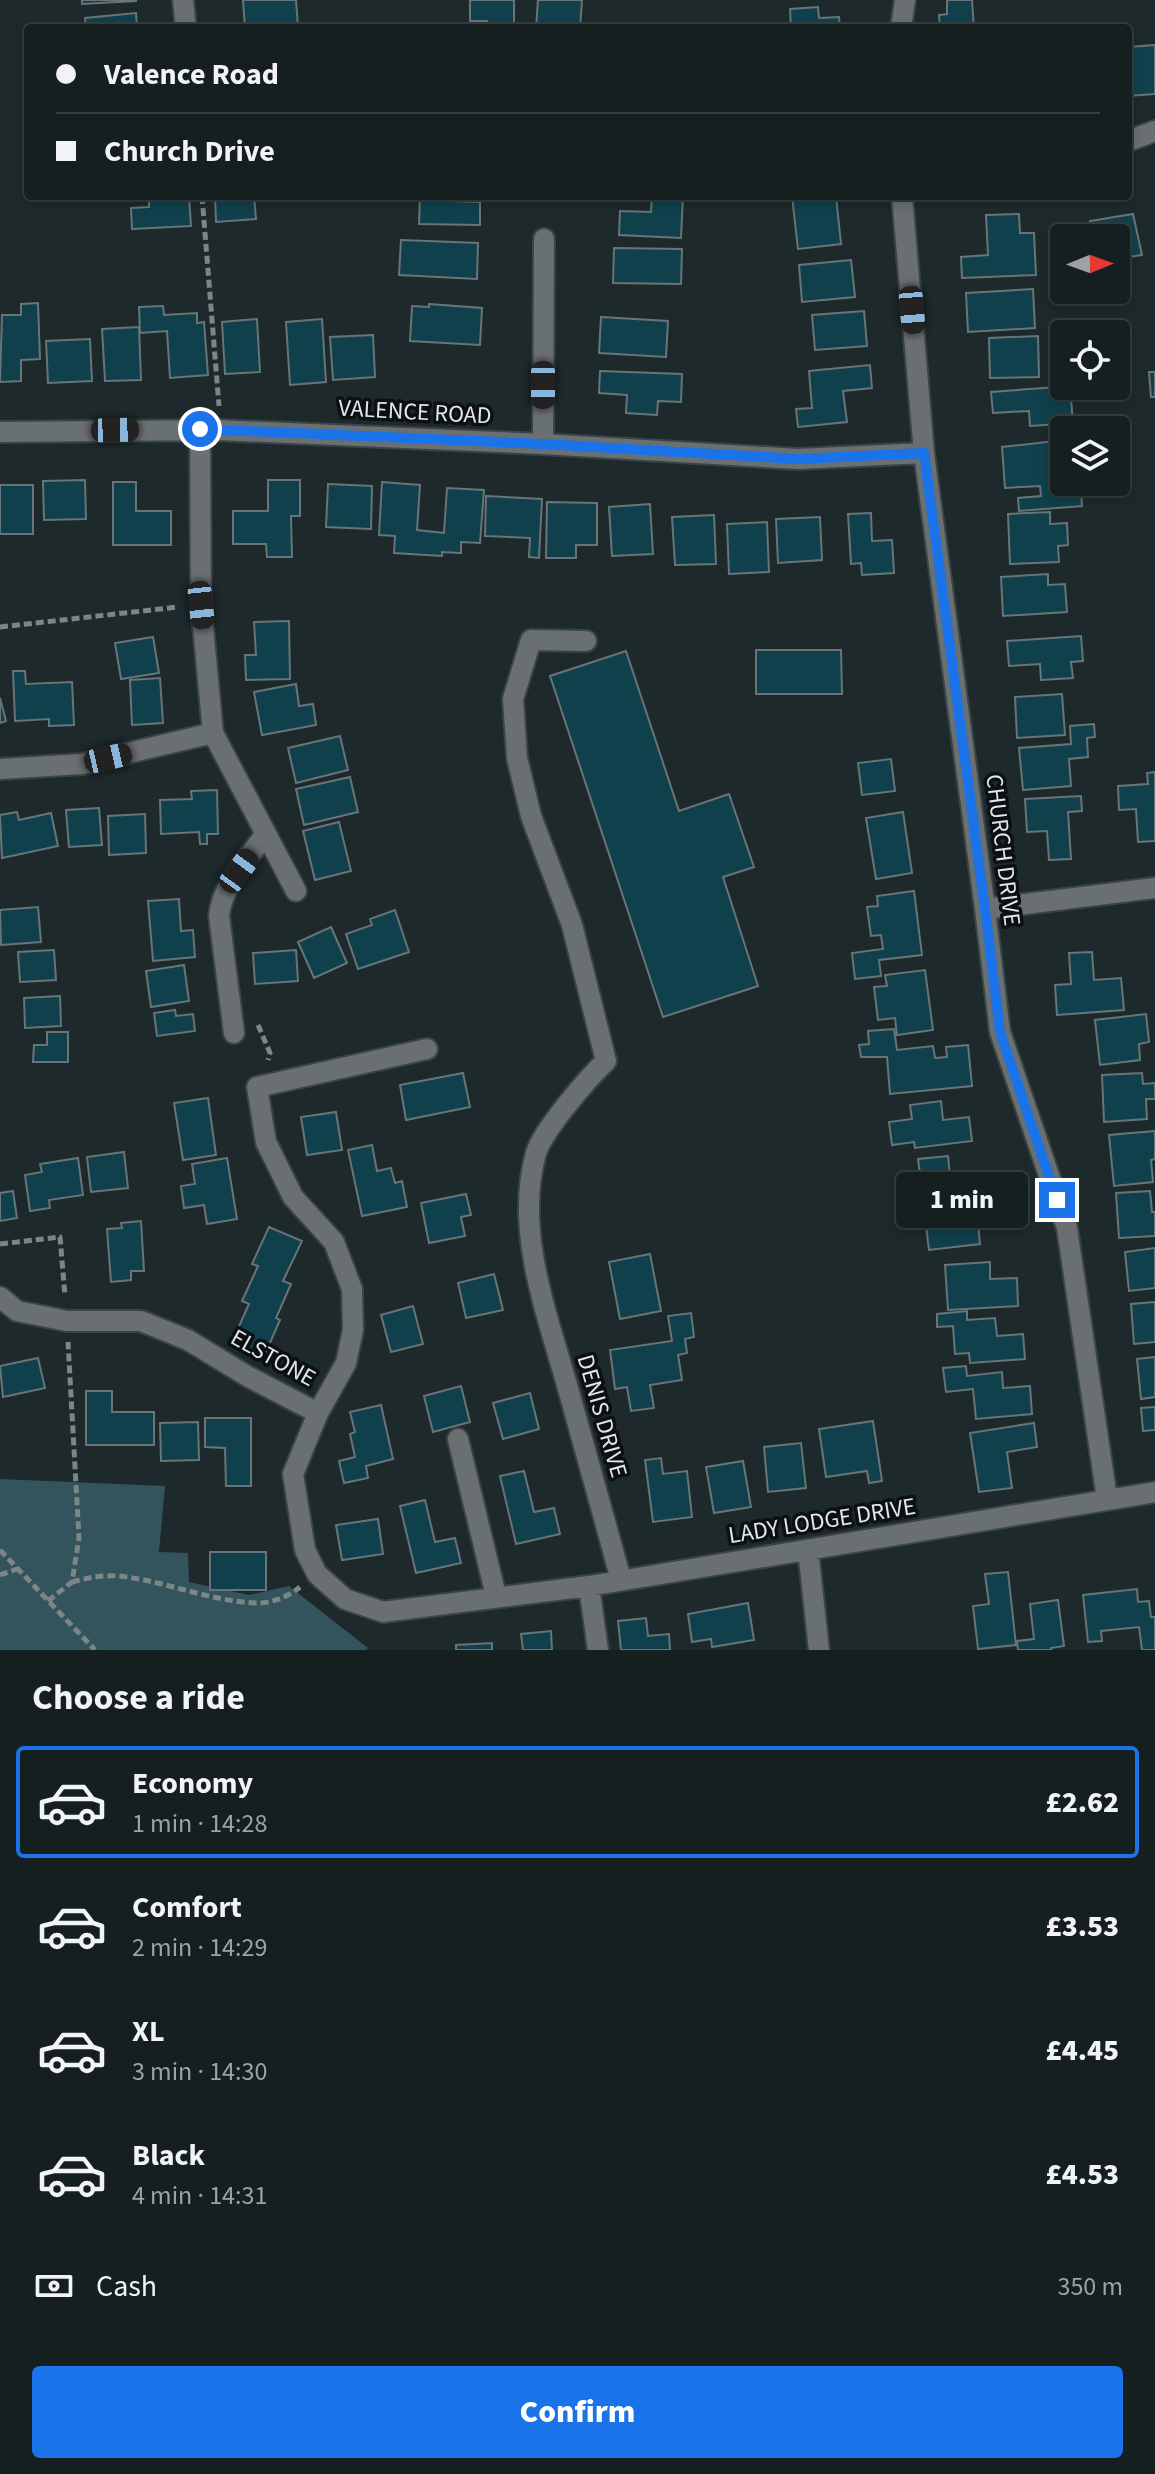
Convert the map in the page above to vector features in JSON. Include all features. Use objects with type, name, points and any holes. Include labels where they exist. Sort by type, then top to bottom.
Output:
[{"type":"street","points":[[183,0],[186,24]]},
{"type":"street","points":[[902,24],[905,0]]},
{"type":"street","points":[[1132,140],[1155,131]]},
{"type":"street","name":"CHURCH DRIVE","points":[[902,200],[924,453],[1000,1032],[1067,1228],[1107,1499]]},
{"type":"street","points":[[543,444],[544,239]]},
{"type":"street","points":[[209,430],[201,605],[213,733],[296,891]]},
{"type":"street","name":"VALENCE ROAD","points":[[0,432],[209,430],[543,444],[798,459],[924,453]]},
{"type":"street","name":"DENIS DRIVE","points":[[586,641],[531,640],[513,699],[517,758],[531,816],[572,925],[606,1061],[575,1096],[537,1150],[529,1194],[534,1266],[621,1580]]},
{"type":"street","points":[[0,769],[82,764],[213,733]]},
{"type":"street","points":[[234,1033],[219,916],[220,902],[265,835]]},
{"type":"street","points":[[985,909],[1155,888]]},
{"type":"street","points":[[257,1087],[427,1049]]},
{"type":"street","name":"ELSTONE","points":[[0,1297],[17,1311],[67,1321],[141,1321],[188,1340],[247,1376],[318,1413],[346,1363],[353,1330],[352,1289],[334,1242],[293,1197],[266,1142],[257,1087]]},
{"type":"street","name":"LADY LODGE DRIVE","points":[[318,1413],[293,1474],[305,1550],[317,1574],[345,1599],[383,1612],[589,1586],[1155,1492]]},
{"type":"street","points":[[458,1439],[496,1596]]},
{"type":"street","points":[[808,1550],[819,1650]]},
{"type":"street","points":[[589,1586],[598,1650]]},
{"type":"path","points":[[202,200],[219,405],[209,430]]},
{"type":"path","points":[[0,627],[201,605]]},
{"type":"path","points":[[256,1019],[270,1053],[257,1087]]},
{"type":"path","points":[[0,1244],[60,1237],[79,1538],[72,1582]]},
{"type":"path","points":[[0,1550],[95,1650]]},
{"type":"path","points":[[0,1575],[17,1569]]},
{"type":"path","points":[[48,1601],[72,1582],[94,1576],[125,1577],[262,1603],[289,1596],[317,1574]]},
{"type":"shaded area","points":[[0,1479],[165,1486],[159,1552],[188,1553],[189,1582],[249,1595],[289,1586],[368,1648],[0,1650]]},
{"type":"building","points":[[82,0],[136,0],[136,1],[82,4]]},
{"type":"building","points":[[243,0],[296,0],[298,24],[245,24]]},
{"type":"building","points":[[470,0],[514,0],[514,24],[470,21]]},
{"type":"building","points":[[538,0],[582,0],[580,24],[536,24]]},
{"type":"building","points":[[947,0],[972,0],[974,24],[940,24],[939,15],[947,14]]},
{"type":"building","points":[[818,7],[819,18],[839,17],[840,24],[791,24],[790,9]]},
{"type":"building","points":[[136,13],[137,24],[86,24],[85,18]]},
{"type":"building","points":[[1155,45],[1155,94],[1132,96],[1132,47]]},
{"type":"building","points":[[149,200],[189,200],[191,226],[132,229],[131,208],[149,207]]},
{"type":"building","points":[[215,200],[254,200],[256,219],[216,222]]},
{"type":"building","points":[[420,200],[480,202],[480,225],[419,224]]},
{"type":"building","points":[[652,200],[683,200],[681,238],[619,235],[620,211],[651,212]]},
{"type":"building","points":[[792,200],[836,200],[841,244],[798,249]]},
{"type":"building","points":[[1019,214],[1020,233],[1034,233],[1036,275],[962,278],[961,257],[988,255],[986,215]]},
{"type":"building","points":[[1133,214],[1142,255],[1130,257],[1130,224],[1091,224],[1090,221]]},
{"type":"building","points":[[401,240],[478,243],[477,279],[399,275]]},
{"type":"building","points":[[614,248],[682,249],[681,284],[613,283]]},
{"type":"building","points":[[851,260],[855,297],[802,302],[799,265]]},
{"type":"building","points":[[1033,289],[1035,328],[968,332],[966,293]]},
{"type":"building","points":[[38,303],[40,359],[21,360],[21,381],[0,382],[2,315],[21,315],[21,304]]},
{"type":"building","points":[[429,304],[482,308],[480,345],[410,341],[412,306],[429,307]]},
{"type":"building","points":[[163,306],[164,315],[197,313],[197,323],[204,322],[208,375],[170,378],[167,331],[140,333],[139,307]]},
{"type":"building","points":[[864,311],[867,346],[815,350],[812,315]]},
{"type":"building","points":[[601,317],[668,321],[666,357],[599,353]]},
{"type":"building","points":[[257,319],[260,372],[225,374],[222,322]]},
{"type":"building","points":[[322,319],[326,382],[290,385],[286,322]]},
{"type":"building","points":[[139,327],[141,380],[105,381],[102,329]]},
{"type":"building","points":[[373,335],[375,377],[333,380],[330,337]]},
{"type":"building","points":[[1038,336],[1039,377],[990,378],[989,338]]},
{"type":"building","points":[[90,339],[92,381],[48,383],[46,341]]},
{"type":"building","points":[[870,365],[872,388],[843,391],[847,422],[798,427],[796,409],[812,408],[809,371]]},
{"type":"building","points":[[600,371],[682,374],[681,402],[658,401],[657,415],[626,413],[627,395],[599,393]]},
{"type":"building","points":[[1149,372],[1155,372],[1155,397],[1151,397]]},
{"type":"building","points":[[1050,388],[1050,400],[1071,400],[1072,416],[1050,416],[1050,425],[1030,426],[1029,411],[993,413],[991,392]]},
{"type":"building","points":[[1050,442],[1050,496],[1081,496],[1082,506],[1019,511],[1018,498],[1041,496],[1040,486],[1005,488],[1002,447]]},
{"type":"building","points":[[85,480],[86,519],[44,520],[43,481]]},
{"type":"building","points":[[268,480],[300,480],[300,516],[291,516],[292,557],[267,557],[266,544],[233,544],[233,511],[268,511]]},
{"type":"building","points":[[113,482],[136,482],[136,511],[171,511],[171,545],[113,545]]},
{"type":"building","points":[[382,482],[420,485],[417,530],[444,533],[447,488],[484,490],[480,543],[461,542],[461,553],[442,552],[442,556],[394,553],[395,536],[379,535]]},
{"type":"building","points":[[328,484],[372,486],[371,529],[326,527]]},
{"type":"building","points":[[0,485],[33,485],[33,534],[0,534]]},
{"type":"building","points":[[486,496],[542,499],[539,558],[529,557],[530,538],[485,536]]},
{"type":"building","points":[[547,502],[597,503],[597,545],[576,545],[576,558],[546,558]]},
{"type":"building","points":[[650,504],[653,554],[612,556],[609,507]]},
{"type":"building","points":[[1050,512],[1050,524],[1067,523],[1068,545],[1058,546],[1059,562],[1010,564],[1008,514]]},
{"type":"building","points":[[871,513],[872,541],[892,540],[894,573],[862,575],[861,563],[851,564],[848,514]]},
{"type":"building","points":[[714,515],[716,564],[675,565],[672,517]]},
{"type":"building","points":[[820,517],[822,560],[778,563],[776,519]]},
{"type":"building","points":[[767,522],[769,572],[729,574],[727,524]]},
{"type":"building","points":[[1048,574],[1048,585],[1065,584],[1067,612],[1003,616],[1001,577]]},
{"type":"building","points":[[289,621],[290,679],[246,680],[245,655],[256,655],[254,622]]},
{"type":"building","points":[[1081,636],[1083,661],[1071,662],[1073,678],[1041,680],[1040,664],[1009,666],[1007,641]]},
{"type":"building","points":[[153,637],[159,673],[121,679],[115,643]]},
{"type":"building","points":[[756,650],[841,650],[842,694],[756,694]]},
{"type":"building","points":[[626,651],[679,811],[729,794],[754,867],[723,877],[758,986],[663,1017],[550,676]]},
{"type":"building","points":[[13,671],[25,671],[26,684],[72,682],[74,725],[49,726],[49,719],[15,721]]},
{"type":"building","points":[[160,678],[163,723],[132,725],[130,680]]},
{"type":"building","points":[[296,684],[299,706],[313,704],[316,725],[262,735],[254,692]]},
{"type":"building","points":[[1062,694],[1065,735],[1017,738],[1015,697]]},
{"type":"building","points":[[0,698],[6,721],[0,723]]},
{"type":"building","points":[[1094,724],[1095,737],[1087,738],[1088,757],[1069,759],[1071,786],[1023,790],[1019,748],[1071,744],[1070,726]]},
{"type":"building","points":[[340,736],[348,770],[296,783],[288,748]]},
{"type":"building","points":[[891,759],[895,791],[862,795],[858,763]]},
{"type":"building","points":[[1155,772],[1155,841],[1138,842],[1136,809],[1119,810],[1118,786],[1148,784],[1147,773]]},
{"type":"building","points":[[350,777],[358,812],[304,825],[296,789]]},
{"type":"building","points":[[217,790],[218,834],[207,834],[207,844],[200,844],[199,832],[161,834],[160,800],[192,799],[191,791]]},
{"type":"building","points":[[1081,796],[1082,811],[1068,812],[1071,859],[1049,860],[1047,831],[1027,832],[1025,799]]},
{"type":"building","points":[[99,808],[102,845],[69,847],[66,810]]},
{"type":"building","points":[[17,812],[19,820],[51,813],[58,846],[2,858],[0,815]]},
{"type":"building","points":[[903,812],[912,873],[876,879],[866,818]]},
{"type":"building","points":[[145,814],[146,853],[109,855],[108,816]]},
{"type":"building","points":[[339,822],[351,871],[315,880],[303,831]]},
{"type":"building","points":[[914,891],[922,955],[879,960],[881,976],[855,979],[852,953],[883,949],[881,935],[871,936],[867,907],[878,906],[877,896]]},
{"type":"building","points":[[179,899],[181,931],[193,930],[195,957],[153,961],[148,901]]},
{"type":"building","points":[[38,907],[41,942],[1,945],[0,910]]},
{"type":"building","points":[[395,910],[409,952],[358,969],[346,934],[372,925],[370,919]]},
{"type":"building","points":[[331,927],[347,963],[314,978],[298,942]]},
{"type":"building","points":[[54,950],[56,980],[20,982],[18,952]]},
{"type":"building","points":[[296,950],[298,981],[255,984],[253,953]]},
{"type":"building","points":[[1092,952],[1094,980],[1121,978],[1124,1010],[1057,1015],[1055,985],[1071,984],[1069,953]]},
{"type":"building","points":[[184,965],[189,1001],[151,1007],[146,971]]},
{"type":"building","points":[[925,970],[933,1030],[897,1035],[895,1018],[878,1020],[874,987],[887,986],[885,975]]},
{"type":"building","points":[[60,996],[61,1026],[25,1028],[24,998]]},
{"type":"building","points":[[175,1010],[176,1016],[193,1014],[195,1031],[157,1036],[154,1013]]},
{"type":"building","points":[[1146,1014],[1149,1042],[1139,1044],[1140,1060],[1100,1065],[1095,1020]]},
{"type":"building","points":[[894,1029],[897,1050],[933,1046],[935,1058],[947,1057],[946,1047],[968,1045],[972,1086],[890,1094],[887,1057],[861,1057],[859,1045],[869,1044],[868,1031]]},
{"type":"building","points":[[47,1032],[68,1032],[68,1062],[33,1062],[34,1045],[47,1045]]},
{"type":"building","points":[[463,1073],[470,1107],[406,1120],[400,1085]]},
{"type":"building","points":[[1142,1073],[1143,1084],[1155,1083],[1155,1099],[1146,1099],[1147,1119],[1104,1122],[1102,1075]]},
{"type":"building","points":[[208,1098],[216,1155],[183,1160],[174,1103]]},
{"type":"building","points":[[941,1101],[943,1120],[969,1117],[972,1141],[915,1148],[914,1142],[892,1145],[889,1122],[912,1119],[910,1105]]},
{"type":"building","points":[[336,1112],[342,1150],[307,1155],[301,1117]]},
{"type":"building","points":[[1155,1131],[1155,1159],[1151,1160],[1153,1182],[1114,1186],[1109,1135]]},
{"type":"building","points":[[372,1145],[377,1171],[391,1168],[395,1183],[402,1181],[407,1207],[362,1216],[348,1150]]},
{"type":"building","points":[[124,1152],[128,1188],[91,1192],[87,1157]]},
{"type":"building","points":[[948,1156],[950,1175],[976,1173],[979,1197],[923,1203],[922,1190],[912,1191],[910,1175],[920,1174],[918,1159]]},
{"type":"building","points":[[78,1158],[83,1195],[49,1200],[50,1208],[30,1211],[25,1175],[42,1172],[40,1164]]},
{"type":"building","points":[[227,1158],[237,1219],[207,1224],[204,1205],[184,1208],[181,1186],[195,1184],[192,1164]]},
{"type":"building","points":[[13,1191],[17,1218],[0,1221],[0,1193]]},
{"type":"building","points":[[1150,1191],[1152,1212],[1155,1212],[1155,1236],[1119,1238],[1116,1193]]},
{"type":"building","points":[[466,1194],[471,1215],[461,1217],[465,1236],[429,1243],[421,1203]]},
{"type":"building","points":[[951,1206],[954,1225],[978,1222],[980,1244],[929,1250],[924,1210]]},
{"type":"building","points":[[141,1221],[144,1271],[131,1271],[131,1280],[111,1282],[107,1229],[122,1228],[121,1223]]},
{"type":"building","points":[[269,1227],[302,1241],[283,1281],[291,1284],[263,1359],[231,1344],[249,1304],[242,1301],[258,1266],[252,1264]]},
{"type":"building","points":[[1155,1248],[1155,1288],[1129,1291],[1125,1252]]},
{"type":"building","points":[[650,1254],[661,1311],[620,1319],[609,1262]]},
{"type":"building","points":[[990,1262],[990,1279],[1017,1278],[1018,1306],[948,1310],[945,1265]]},
{"type":"building","points":[[494,1274],[503,1310],[466,1318],[458,1283]]},
{"type":"building","points":[[1155,1302],[1155,1342],[1134,1344],[1131,1304]]},
{"type":"building","points":[[413,1306],[423,1344],[391,1352],[381,1315]]},
{"type":"building","points":[[967,1311],[967,1320],[995,1318],[997,1336],[1023,1334],[1025,1359],[970,1363],[969,1353],[955,1354],[953,1326],[937,1327],[937,1314]]},
{"type":"building","points":[[691,1313],[694,1337],[685,1339],[687,1353],[678,1355],[682,1380],[650,1385],[654,1408],[631,1411],[627,1387],[615,1389],[610,1350],[672,1341],[668,1316]]},
{"type":"building","points":[[1155,1357],[1155,1397],[1141,1399],[1137,1359]]},
{"type":"building","points":[[38,1358],[45,1388],[3,1397],[0,1366]]},
{"type":"building","points":[[966,1366],[967,1376],[1002,1372],[1003,1388],[1030,1386],[1032,1414],[976,1419],[973,1389],[946,1392],[943,1368]]},
{"type":"building","points":[[461,1386],[470,1422],[433,1432],[424,1396]]},
{"type":"building","points":[[86,1391],[112,1391],[112,1412],[154,1412],[154,1445],[86,1445]]},
{"type":"building","points":[[530,1393],[539,1429],[503,1439],[493,1403]]},
{"type":"building","points":[[381,1405],[393,1459],[366,1466],[368,1478],[344,1483],[339,1461],[355,1457],[350,1434],[355,1432],[350,1412]]},
{"type":"building","points":[[1155,1407],[1155,1430],[1143,1431],[1141,1408]]},
{"type":"building","points":[[205,1418],[251,1418],[251,1486],[226,1486],[225,1448],[205,1447]]},
{"type":"building","points":[[873,1421],[882,1481],[869,1483],[867,1471],[826,1477],[819,1429]]},
{"type":"building","points":[[198,1422],[199,1460],[161,1461],[160,1423]]},
{"type":"building","points":[[1034,1423],[1037,1447],[1007,1452],[1012,1488],[979,1492],[970,1433]]},
{"type":"building","points":[[801,1443],[806,1488],[768,1492],[764,1447]]},
{"type":"building","points":[[661,1458],[663,1474],[687,1471],[692,1517],[653,1522],[645,1460]]},
{"type":"building","points":[[743,1461],[751,1507],[714,1513],[706,1467]]},
{"type":"building","points":[[524,1471],[534,1512],[554,1508],[560,1534],[516,1544],[500,1476]]},
{"type":"building","points":[[425,1500],[435,1542],[455,1538],[461,1563],[416,1573],[400,1506]]},
{"type":"building","points":[[378,1519],[383,1554],[342,1560],[336,1525]]},
{"type":"building","points":[[210,1552],[266,1552],[266,1590],[210,1590]]},
{"type":"building","points":[[1008,1572],[1016,1645],[978,1649],[973,1606],[989,1604],[985,1574]]},
{"type":"building","points":[[1137,1589],[1138,1602],[1149,1601],[1151,1617],[1155,1617],[1155,1650],[1142,1650],[1139,1627],[1101,1631],[1102,1641],[1088,1642],[1083,1595]]},
{"type":"building","points":[[1058,1600],[1064,1646],[1051,1650],[1018,1650],[1017,1641],[1034,1639],[1030,1604]]},
{"type":"building","points":[[748,1603],[754,1640],[712,1647],[711,1639],[692,1642],[688,1614]]},
{"type":"building","points":[[646,1618],[648,1636],[669,1634],[670,1650],[621,1650],[618,1621]]},
{"type":"building","points":[[551,1631],[552,1650],[523,1650],[521,1634]]},
{"type":"building","points":[[492,1643],[492,1650],[456,1650],[456,1645]]},
{"type":"route","points":[[200,429],[798,459],[924,453],[1000,1032],[1057,1200]]}]
